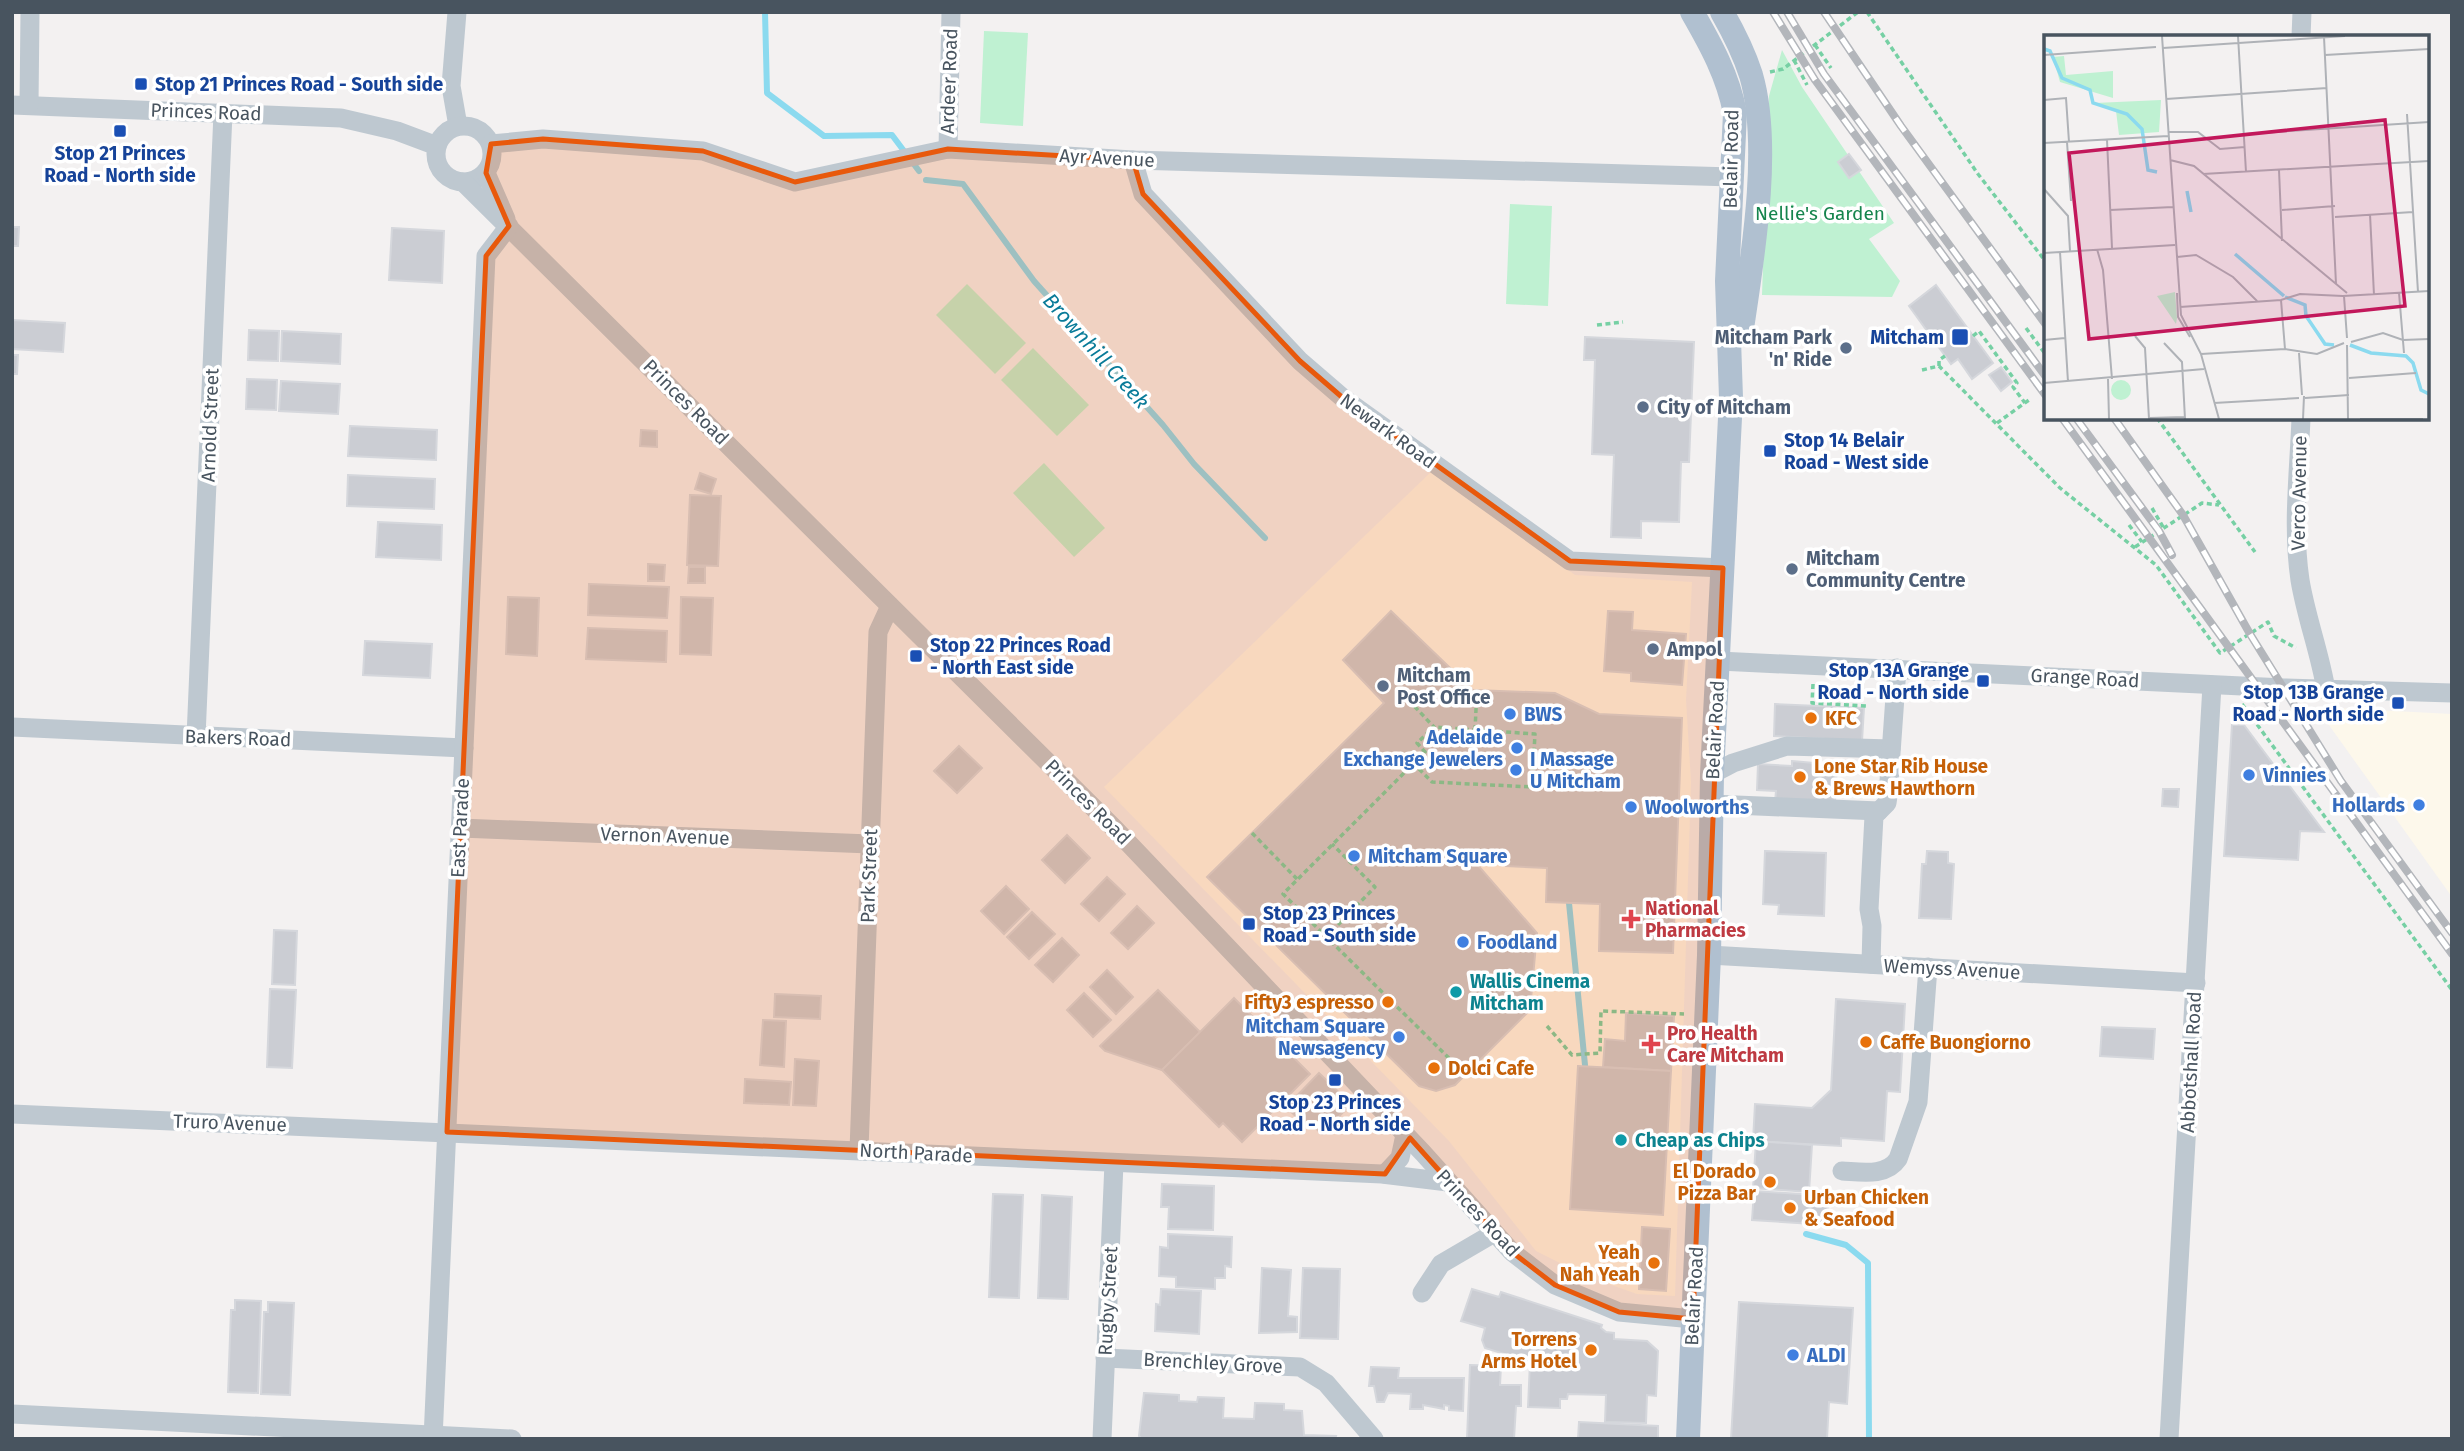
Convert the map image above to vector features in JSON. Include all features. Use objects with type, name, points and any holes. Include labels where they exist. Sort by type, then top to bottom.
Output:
[{"type":"main road","name":"Belair Road","points":[[1688,1439],[1709,955],[1712,774],[1731,398],[1727,281],[1735,113],[1730,88],[1692,12]]},
{"type":"main road","name":"Belair Road","points":[[1722,12],[1742,48],[1751,76],[1760,125],[1754,245],[1731,398]]},
{"type":"street","points":[[21,105],[30,12]]},
{"type":"street","points":[[457,12],[451,86],[458,126]]},
{"type":"street","name":"Ardeer Road","points":[[938,151],[951,12]]},
{"type":"street","points":[[2301,35],[2302,12]]},
{"type":"street","name":"Princes Road","points":[[21,105],[341,118],[397,131],[437,146]]},
{"type":"street","name":"Arnold Street","points":[[196,737],[223,113]]},
{"type":"street","points":[[458,126],[475,128],[491,144],[493,154],[486,173],[478,179],[463,182],[442,172],[437,163],[437,146],[441,137],[458,126]]},
{"type":"street","name":"Ayr Avenue","points":[[491,144],[543,139],[703,150],[795,182],[938,151],[1133,160],[1733,177]]},
{"type":"street","name":"Newark Road","points":[[1133,160],[1143,194],[1300,361],[1343,398],[1570,561],[1723,568]]},
{"type":"street","name":"Princes Road","points":[[486,173],[509,226]]},
{"type":"street","name":"Princes Road","points":[[463,182],[1115,829],[1512,1252],[1555,1285],[1619,1312],[1693,1319]]},
{"type":"street","name":"East Parade","points":[[433,1437],[486,256],[509,226]]},
{"type":"street","name":"Verco Avenue","points":[[2301,420],[2295,528],[2301,582],[2319,649],[2326,690]]},
{"type":"street","name":"Park Street","points":[[859,1150],[878,629],[890,606]]},
{"type":"street","name":"Grange Road","points":[[1719,661],[2326,690],[2452,693]]},
{"type":"street","points":[[1871,964],[1870,896],[1874,816],[1888,796],[1897,668]]},
{"type":"street","name":"Abbotshall Road","points":[[2169,1439],[2196,983],[2220,685]]},
{"type":"street","name":"Bakers Road","points":[[12,727],[464,748]]},
{"type":"street","points":[[1712,774],[1733,763],[1787,746],[1891,749]]},
{"type":"street","points":[[1711,804],[1879,811]]},
{"type":"street","name":"Vernon Avenue","points":[[460,828],[870,844]]},
{"type":"street","name":"Wemyss Avenue","points":[[1709,955],[2196,983]]},
{"type":"street","points":[[1842,1171],[1882,1171],[1898,1159],[1918,1102],[1928,967]]},
{"type":"street","name":"Truro Avenue","points":[[12,1114],[447,1132]]},
{"type":"street","name":"North Parade","points":[[447,1132],[1385,1174],[1448,1182]]},
{"type":"street","points":[[1385,1174],[1400,1158],[1405,1135]]},
{"type":"street","name":"Rugby Street","points":[[1102,1439],[1114,1163]]},
{"type":"street","points":[[1422,1293],[1441,1264],[1494,1233]]},
{"type":"street","name":"Brenchley Grove","points":[[1105,1358],[1300,1367],[1326,1383],[1374,1439]]},
{"type":"street","points":[[12,1414],[512,1439]]},
{"type":"path","points":[[1751,76],[1783,69],[1858,12]]},
{"type":"path","points":[[1867,12],[1978,174],[2044,259]]},
{"type":"path","points":[[1815,45],[1831,68]]},
{"type":"path","points":[[1794,60],[1807,85]]},
{"type":"path","points":[[1597,325],[1623,322]]},
{"type":"path","points":[[2026,328],[2044,352]]},
{"type":"path","points":[[1973,336],[1979,331],[2017,383],[2012,387],[2027,402],[1997,423]]},
{"type":"path","points":[[1945,356],[1939,359],[1939,366],[2060,488],[2156,565],[2220,653],[2268,622],[2274,636],[2298,649],[2319,649]]},
{"type":"path","points":[[1922,370],[1939,366]]},
{"type":"path","points":[[2158,420],[2255,552]]},
{"type":"path","points":[[2134,547],[2202,503],[2219,505]]},
{"type":"path","points":[[2152,508],[2164,528]]},
{"type":"path","points":[[2129,525],[2143,542]]},
{"type":"path","points":[[1813,684],[1812,702],[1866,706]]},
{"type":"path","points":[[2220,685],[2452,990]]},
{"type":"path","points":[[1397,688],[1434,727],[1535,734],[1532,787],[1432,782],[1413,763]]},
{"type":"path","points":[[1475,730],[1477,689]]},
{"type":"path","points":[[1434,727],[1417,743],[1424,752],[1283,894],[1465,1074]]},
{"type":"path","points":[[1252,833],[1298,879]]},
{"type":"path","points":[[1326,937],[1375,887],[1332,844]]},
{"type":"path","points":[[1547,1026],[1572,1055],[1600,1053],[1601,1011],[1706,1015]]},
{"type":"highlighted area","points":[[543,139],[703,151],[795,182],[948,149],[1133,160],[1143,194],[1300,361],[1343,398],[1570,561],[1723,568],[1693,1319],[1619,1312],[1555,1285],[1512,1252],[1410,1138],[1385,1174],[447,1132],[486,256],[509,226],[486,173],[491,144]]},
{"type":"shaded area","points":[[1432,471],[1575,575],[1692,582],[1686,700],[1691,782],[1675,1296],[1637,1294],[1586,1276],[1536,1251],[1449,1141],[1104,787]]},
{"type":"shaded area","name":"Hollards","points":[[2316,707],[2452,714],[2452,897]]},
{"type":"green space","points":[[984,31],[1028,33],[1023,126],[980,123]]},
{"type":"green space","name":"Nellie's Garden","points":[[1782,50],[1802,87],[1894,223],[1869,239],[1900,281],[1892,297],[1762,295],[1769,96]]},
{"type":"green space","points":[[1510,204],[1552,206],[1548,306],[1506,304]]},
{"type":"green space","points":[[967,284],[1026,343],[995,374],[936,315]]},
{"type":"green space","points":[[1033,348],[1089,405],[1057,436],[1001,380]]},
{"type":"green space","points":[[1044,463],[1105,528],[1074,557],[1013,493]]},
{"type":"building","points":[[1849,154],[1861,170],[1849,178],[1838,162]]},
{"type":"building","points":[[12,227],[19,227],[18,246],[12,246]]},
{"type":"building","points":[[392,228],[444,231],[442,283],[389,280]]},
{"type":"building","points":[[1936,285],[1993,363],[1972,379],[1958,359],[1951,364],[1909,306]]},
{"type":"building","points":[[12,320],[65,323],[63,352],[12,349]]},
{"type":"building","points":[[249,330],[279,331],[278,361],[248,360]]},
{"type":"building","points":[[282,331],[341,334],[340,364],[281,361]]},
{"type":"building","name":"City of Mitcham","points":[[1585,337],[1694,342],[1689,462],[1681,462],[1679,522],[1641,521],[1641,538],[1611,537],[1614,455],[1592,454],[1595,360],[1584,360]]},
{"type":"building","points":[[12,355],[18,355],[17,374],[12,374]]},
{"type":"building","points":[[2001,367],[2012,382],[2001,391],[1989,375]]},
{"type":"building","points":[[247,379],[277,380],[276,410],[246,409]]},
{"type":"building","points":[[281,381],[340,384],[338,414],[279,411]]},
{"type":"building","points":[[350,426],[437,430],[436,460],[348,456]]},
{"type":"building","points":[[641,430],[657,431],[657,447],[640,446]]},
{"type":"building","points":[[700,473],[716,479],[711,494],[695,489]]},
{"type":"building","points":[[348,475],[435,479],[434,509],[347,506]]},
{"type":"building","points":[[690,495],[721,496],[718,566],[687,565]]},
{"type":"building","points":[[378,522],[442,525],[441,560],[376,557]]},
{"type":"building","points":[[648,564],[665,565],[664,581],[648,581]]},
{"type":"building","points":[[689,567],[705,567],[705,583],[688,583]]},
{"type":"building","points":[[589,584],[669,587],[667,618],[588,615]]},
{"type":"building","points":[[508,597],[539,598],[537,656],[506,654]]},
{"type":"building","points":[[681,597],[713,598],[711,655],[680,654]]},
{"type":"building","name":"Mitcham Square","points":[[1391,611],[1473,690],[1555,693],[1599,714],[1682,718],[1673,953],[1599,951],[1600,904],[1546,902],[1547,868],[1506,866],[1496,850],[1485,850],[1475,862],[1537,933],[1530,1010],[1455,1085],[1436,1091],[1419,1086],[1207,877],[1384,703],[1343,660]]},
{"type":"building","points":[[1608,611],[1633,612],[1632,630],[1686,634],[1682,685],[1631,681],[1631,673],[1604,671]]},
{"type":"building","points":[[588,628],[667,631],[666,662],[586,659]]},
{"type":"building","points":[[365,641],[432,644],[430,678],[363,675]]},
{"type":"building","points":[[1775,704],[1864,708],[1862,741],[1774,736]]},
{"type":"building","points":[[2232,725],[2244,725],[2324,832],[2300,831],[2298,860],[2224,856]]},
{"type":"building","points":[[959,746],[982,768],[957,793],[934,771]]},
{"type":"building","points":[[1792,761],[1837,765],[1835,803],[1775,802],[1776,791],[1757,790],[1758,764],[1792,766]]},
{"type":"building","points":[[2163,789],[2179,789],[2178,807],[2162,806]]},
{"type":"building","points":[[1067,835],[1090,858],[1065,883],[1042,860]]},
{"type":"building","points":[[1765,851],[1826,853],[1824,916],[1778,914],[1779,905],[1763,904]]},
{"type":"building","points":[[1927,851],[1948,852],[1948,863],[1954,864],[1951,919],[1919,918],[1922,864],[1926,864]]},
{"type":"building","points":[[1107,877],[1125,894],[1099,921],[1081,904]]},
{"type":"building","points":[[1006,886],[1029,909],[1004,934],[981,911]]},
{"type":"building","points":[[1137,906],[1154,923],[1128,949],[1111,933]]},
{"type":"building","points":[[1032,912],[1055,934],[1029,959],[1007,937]]},
{"type":"building","points":[[274,930],[297,931],[295,985],[272,984]]},
{"type":"building","points":[[1062,938],[1079,955],[1053,982],[1035,965]]},
{"type":"building","points":[[1107,970],[1133,997],[1116,1014],[1090,987]]},
{"type":"building","points":[[270,989],[296,990],[292,1068],[267,1067]]},
{"type":"building","points":[[1158,990],[1200,1032],[1162,1070],[1105,1051],[1100,1046]]},
{"type":"building","points":[[1084,993],[1111,1020],[1093,1037],[1067,1010]]},
{"type":"building","points":[[775,994],[821,996],[820,1019],[774,1017]]},
{"type":"building","points":[[1234,998],[1310,1074],[1242,1142],[1223,1123],[1219,1127],[1162,1070]]},
{"type":"building","points":[[1836,999],[1905,1004],[1900,1092],[1887,1091],[1884,1141],[1841,1138],[1841,1146],[1753,1141],[1755,1104],[1812,1108],[1831,1090]]},
{"type":"building","points":[[1626,1013],[1674,1016],[1671,1071],[1603,1067],[1605,1039],[1625,1041]]},
{"type":"building","points":[[763,1020],[786,1021],[784,1067],[760,1065]]},
{"type":"building","points":[[2102,1027],[2155,1029],[2153,1059],[2100,1056]]},
{"type":"building","points":[[795,1059],[819,1061],[816,1106],[793,1105]]},
{"type":"building","name":"Cheap as Chips","points":[[1578,1066],[1671,1071],[1663,1215],[1570,1209]]},
{"type":"building","points":[[1319,1073],[1351,1104],[1322,1134],[1308,1121],[1305,1125],[1286,1107]]},
{"type":"building","points":[[745,1079],[791,1082],[789,1105],[744,1103]]},
{"type":"building","points":[[1756,1141],[1812,1145],[1809,1192],[1753,1188]]},
{"type":"building","points":[[1162,1184],[1214,1186],[1213,1230],[1168,1229],[1169,1207],[1161,1207]]},
{"type":"building","name":"Urban Chicken & Seafood","points":[[1754,1191],[1829,1196],[1827,1225],[1752,1220]]},
{"type":"building","points":[[993,1194],[1023,1195],[1019,1298],[989,1297]]},
{"type":"building","points":[[1042,1195],[1072,1197],[1068,1299],[1038,1298]]},
{"type":"building","points":[[1642,1227],[1670,1229],[1666,1291],[1639,1289]]},
{"type":"building","points":[[1168,1234],[1232,1237],[1231,1267],[1225,1266],[1225,1278],[1215,1278],[1215,1289],[1176,1287],[1176,1277],[1159,1276],[1160,1247],[1168,1248]]},
{"type":"building","points":[[1262,1268],[1291,1270],[1288,1316],[1297,1317],[1297,1332],[1259,1333]]},
{"type":"building","points":[[1303,1268],[1340,1269],[1338,1339],[1300,1338]]},
{"type":"building","points":[[1161,1289],[1201,1291],[1199,1334],[1155,1331],[1156,1304],[1160,1305]]},
{"type":"building","points":[[1472,1289],[1499,1297],[1501,1292],[1602,1325],[1601,1328],[1606,1332],[1614,1333],[1614,1339],[1647,1341],[1658,1351],[1656,1396],[1647,1395],[1646,1423],[1605,1422],[1606,1395],[1568,1394],[1567,1399],[1560,1399],[1560,1408],[1528,1407],[1530,1362],[1485,1348],[1482,1340],[1485,1328],[1461,1321]]},
{"type":"building","points":[[235,1300],[261,1301],[258,1393],[228,1392],[231,1310],[235,1310]]},
{"type":"building","points":[[268,1302],[294,1303],[290,1395],[261,1394],[264,1312],[268,1312]]},
{"type":"building","name":"ALDI","points":[[1739,1302],[1853,1308],[1847,1404],[1829,1402],[1827,1439],[1731,1439]]},
{"type":"building","points":[[1470,1365],[1501,1366],[1500,1385],[1521,1385],[1521,1406],[1516,1406],[1514,1439],[1467,1439]]},
{"type":"building","points":[[1371,1367],[1399,1368],[1398,1378],[1464,1378],[1463,1411],[1449,1410],[1449,1406],[1444,1405],[1444,1409],[1423,1405],[1423,1409],[1410,1409],[1411,1394],[1388,1393],[1384,1402],[1377,1402],[1374,1386],[1369,1386]]},
{"type":"building","points":[[1144,1393],[1179,1395],[1179,1401],[1197,1402],[1198,1397],[1224,1398],[1223,1418],[1254,1419],[1255,1403],[1284,1404],[1284,1410],[1302,1411],[1304,1435],[1336,1436],[1335,1439],[1142,1439],[1139,1436]]},
{"type":"building","points":[[1579,1422],[1658,1426],[1658,1439],[1578,1439]]},
{"type":"waterway","name":"Brownhill Creek","points":[[765,12],[767,93],[824,136],[892,135],[919,171]]},
{"type":"waterway","name":"Brownhill Creek","points":[[926,180],[963,184],[1034,281],[1163,425],[1194,464],[1265,538]]},
{"type":"waterway","name":"Brownhill Creek","points":[[1569,903],[1585,1065]]},
{"type":"waterway","name":"Brownhill Creek","points":[[1806,1234],[1846,1245],[1868,1263],[1869,1439]]},
{"type":"railway","points":[[1773,12],[1815,80],[2044,393]]},
{"type":"railway","points":[[1787,12],[1824,74],[2044,374]]},
{"type":"railway","points":[[1824,12],[1901,126],[2044,322]]},
{"type":"railway","points":[[2063,420],[2452,954]]},
{"type":"railway","points":[[2077,420],[2159,531],[2172,555]]},
{"type":"railway","points":[[2115,420],[2183,515],[2250,634],[2341,781],[2452,933]]},
{"type":"place","name":"Stop 21 Princes Road - South side","points":[[141,84]]},
{"type":"place","name":"Stop 21 Princes Road - North side","points":[[120,131]]},
{"type":"place","name":"Mitcham","points":[[1960,337]]},
{"type":"place","name":"Mitcham Park 'n' Ride","points":[[1846,348]]},
{"type":"place","name":"City of Mitcham","points":[[1643,407]]},
{"type":"place","name":"Stop 14 Belair Road - West side","points":[[1770,451]]},
{"type":"place","name":"Mitcham Community Centre","points":[[1792,569]]},
{"type":"place","name":"Ampol","points":[[1653,649]]},
{"type":"place","name":"Stop 22 Princes Road - North East side","points":[[916,656]]},
{"type":"place","name":"Stop 13A Grange Road - North side","points":[[1983,681]]},
{"type":"place","name":"Mitcham Post Office","points":[[1383,686]]},
{"type":"place","name":"Stop 13B Grange Road - North side","points":[[2398,703]]},
{"type":"place","name":"BWS","points":[[1510,714]]},
{"type":"place","name":"KFC","points":[[1811,718]]},
{"type":"place","name":"Adelaide Exchange Jewelers","points":[[1517,748]]},
{"type":"place","name":"I Massage U Mitcham","points":[[1516,770]]},
{"type":"place","name":"Vinnies","points":[[2249,775]]},
{"type":"place","name":"Lone Star Rib House & Brews Hawthorn","points":[[1800,777]]},
{"type":"place","name":"Hollards","points":[[2419,805]]},
{"type":"place","name":"Woolworths","points":[[1631,807]]},
{"type":"place","name":"Mitcham Square","points":[[1354,856]]},
{"type":"place","name":"National Pharmacies","points":[[1631,919]]},
{"type":"place","name":"Stop 23 Princes Road - South side","points":[[1249,924]]},
{"type":"place","name":"Foodland","points":[[1463,942]]},
{"type":"place","name":"Wallis Cinema Mitcham","points":[[1456,992]]},
{"type":"place","name":"Fifty3 espresso","points":[[1388,1002]]},
{"type":"place","name":"Mitcham Square Newsagency","points":[[1399,1037]]},
{"type":"place","name":"Caffe Buongiorno","points":[[1866,1042]]},
{"type":"place","name":"Pro Health Care Mitcham","points":[[1651,1044]]},
{"type":"place","name":"Dolci Cafe","points":[[1434,1068]]},
{"type":"place","name":"Stop 23 Princes Road - North side","points":[[1335,1080]]},
{"type":"place","name":"Cheap as Chips","points":[[1621,1140]]},
{"type":"place","name":"El Dorado Pizza Bar","points":[[1770,1182]]},
{"type":"place","name":"Urban Chicken & Seafood","points":[[1790,1208]]},
{"type":"place","name":"Yeah Nah Yeah","points":[[1654,1263]]},
{"type":"place","name":"Torrens Arms Hotel","points":[[1591,1350]]},
{"type":"place","name":"ALDI","points":[[1793,1355]]}]
